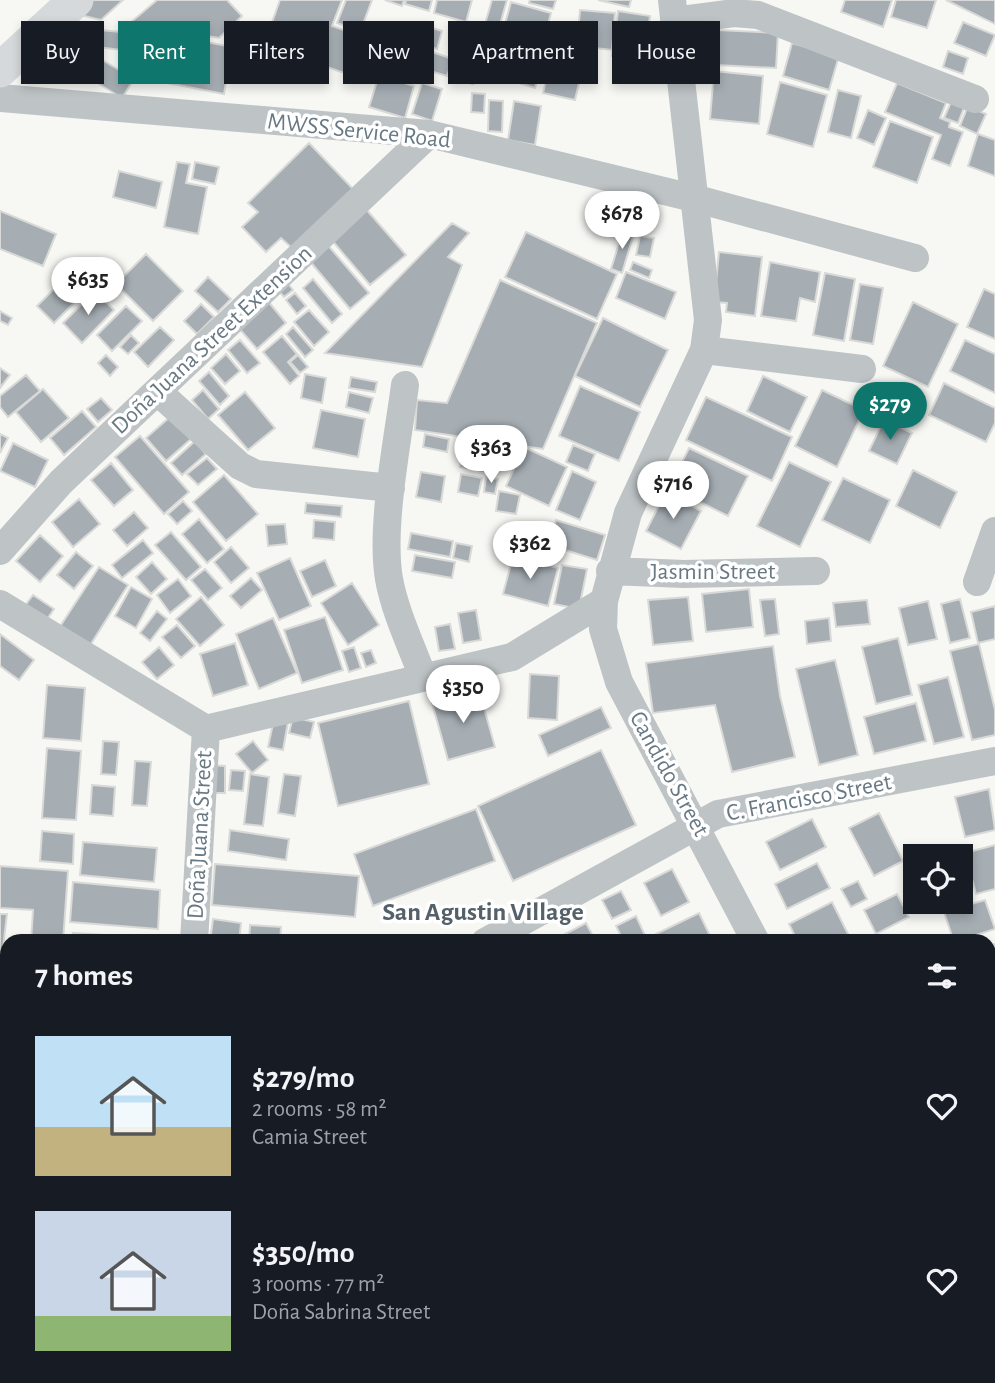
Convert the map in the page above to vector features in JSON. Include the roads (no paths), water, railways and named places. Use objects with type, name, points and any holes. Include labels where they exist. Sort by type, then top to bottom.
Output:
[{"type":"main road","points":[[0,70],[76,0]]},
{"type":"street","points":[[673,11],[758,15],[975,99]]},
{"type":"street","name":"Candido Street","points":[[673,11],[708,320],[704,350],[628,513],[610,570],[604,601],[603,629],[619,682],[752,934]]},
{"type":"street","name":"MWSS Service Road","points":[[0,99],[429,134],[696,199],[915,258]]},
{"type":"street","name":"Doña Juana Street Extension","points":[[0,551],[61,482],[429,134]]},
{"type":"street","points":[[704,350],[862,369]]},
{"type":"street","points":[[405,385],[391,488],[389,578],[423,677]]},
{"type":"street","points":[[158,392],[240,466],[256,474],[391,488]]},
{"type":"street","points":[[977,582],[995,531]]},
{"type":"street","name":"Jasmin Street","points":[[610,570],[684,574],[816,571]]},
{"type":"street","points":[[0,604],[205,729],[512,657],[604,601]]},
{"type":"street","name":"Doña Juana Street","points":[[194,934],[205,729]]},
{"type":"street","name":"C. Francisco Street","points":[[499,934],[718,814],[995,761]]},
{"type":"district","name":"San Agustin Village","points":[[483,912]]}]
